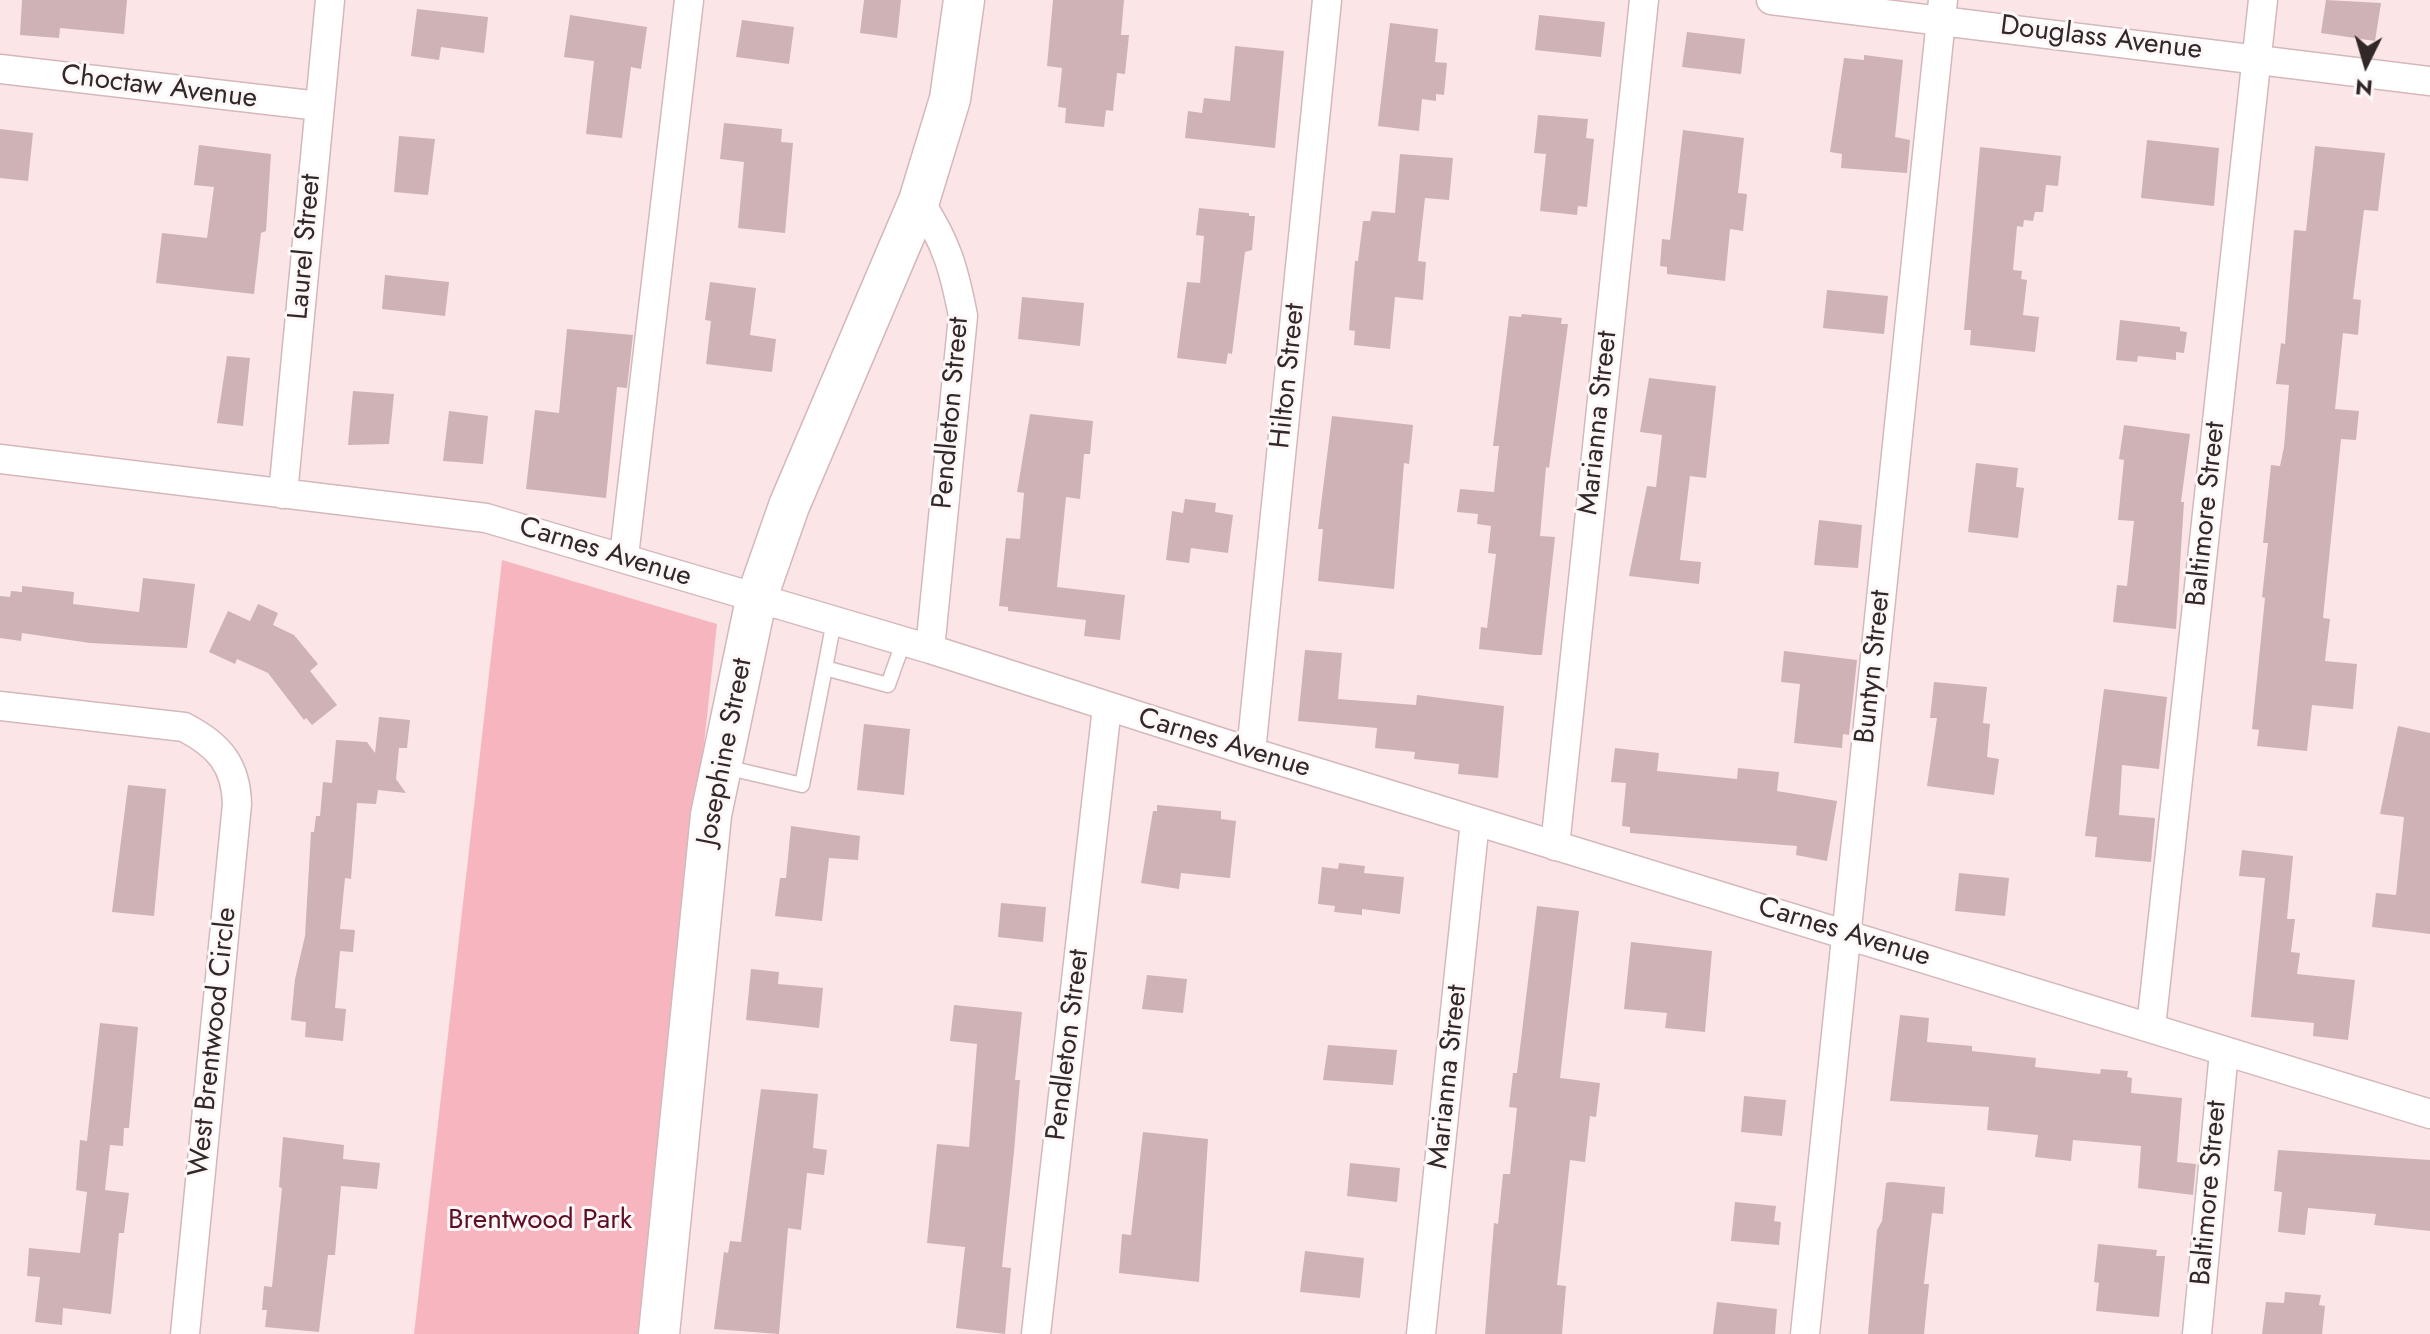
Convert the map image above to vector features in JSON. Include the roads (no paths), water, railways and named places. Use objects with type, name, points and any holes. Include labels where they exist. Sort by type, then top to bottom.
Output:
[{"type":"main road","points":[[919,201],[950,99],[964,0]]},
{"type":"main road","name":"Josephine Street","points":[[659,1334],[711,815],[756,600],[789,506],[919,201]]},
{"type":"street","name":"Laurel Street","points":[[283,494],[330,0]]},
{"type":"street","points":[[624,556],[689,0]]},
{"type":"street","name":"Hilton Street","points":[[1251,752],[1327,0]]},
{"type":"street","name":"Marianna Street","points":[[1555,846],[1644,0]]},
{"type":"street","name":"Douglass Avenue","points":[[1771,0],[1942,9],[2257,59],[2430,81]]},
{"type":"street","name":"Baltimore Street","points":[[2151,1027],[2263,0]]},
{"type":"street","name":"Buntyn Street","points":[[1805,1334],[1942,9]]},
{"type":"street","name":"Choctaw Avenue","points":[[0,69],[319,106]]},
{"type":"street","name":"Pendleton Street","points":[[917,646],[963,316],[953,263],[937,227],[919,201]]},
{"type":"street","name":"Carnes Avenue","points":[[0,459],[486,518],[624,556],[756,600],[917,646],[1251,752],[2430,1114]]},
{"type":"street","name":"West Brentwood Circle","points":[[0,706],[184,727],[205,738],[222,753],[233,769],[237,804],[185,1334]]},
{"type":"street","name":"Pendleton Street","points":[[1036,1334],[1107,707]]},
{"type":"street","name":"Marianna Street","points":[[1421,1334],[1475,821]]},
{"type":"street","name":"Baltimore Street","points":[[2197,1334],[2224,1052]]},
{"type":"lane","points":[[721,766],[802,785],[834,621]]},
{"type":"lane","points":[[825,668],[888,685],[917,646]]},
{"type":"park label","name":"Brentwood Park","points":[[540,1221]]}]
